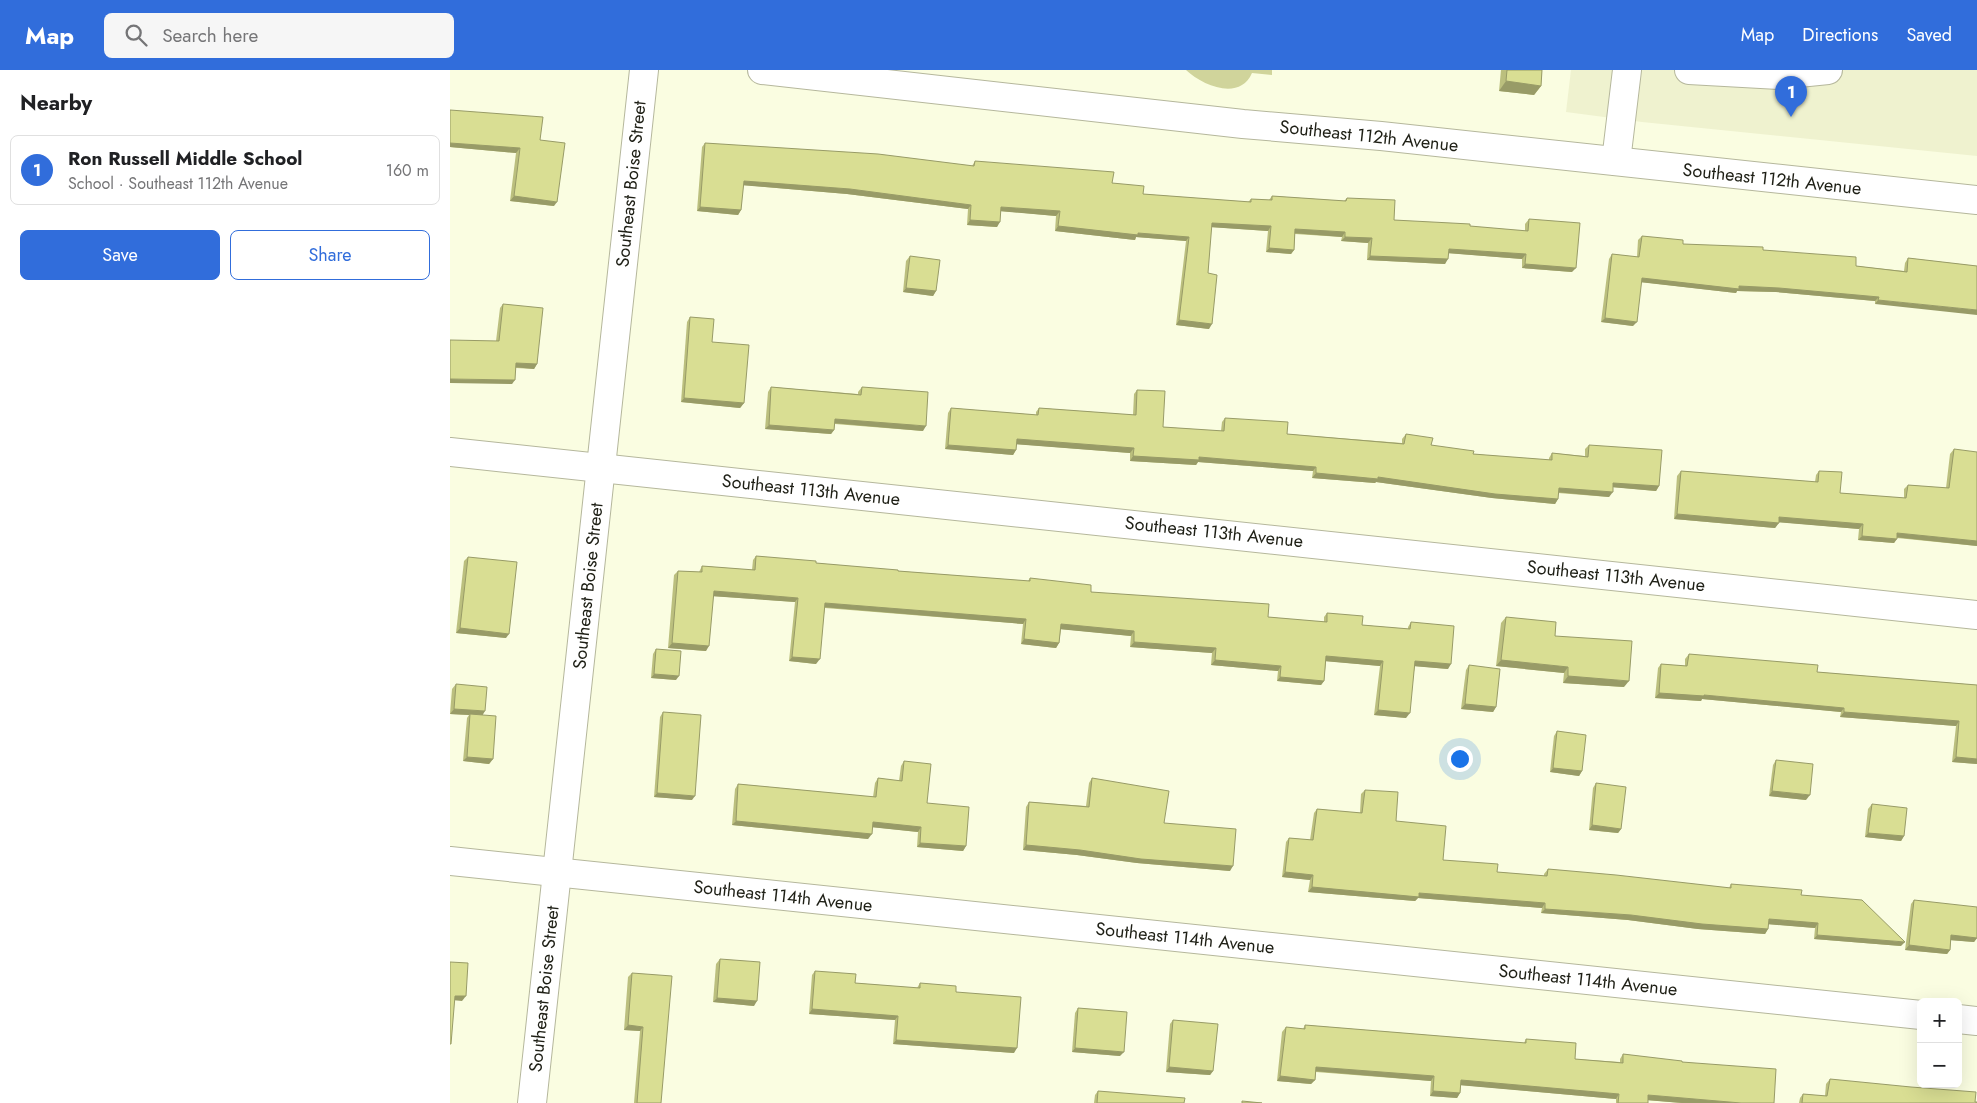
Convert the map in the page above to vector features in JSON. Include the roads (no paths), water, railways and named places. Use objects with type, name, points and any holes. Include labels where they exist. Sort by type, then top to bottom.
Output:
[{"type":"street","name":"Southeast Boise Street","points":[[532,1103],[644,70]]},
{"type":"street","name":"Southeast 112th Avenue","points":[[762,70],[1243,124],[1977,200]]},
{"type":"street","points":[[1616,162],[1627,70]]},
{"type":"street","points":[[1689,70],[1779,76],[1828,70]]},
{"type":"street","name":"Southeast 113th Avenue","points":[[450,452],[1977,615]]},
{"type":"street","name":"Southeast 114th Avenue","points":[[450,861],[1917,1015]]},
{"type":"street","points":[[1962,1019],[1977,1021]]},
{"type":"place","name":"Ron Russell Middle School","points":[[1791,117]]}]
